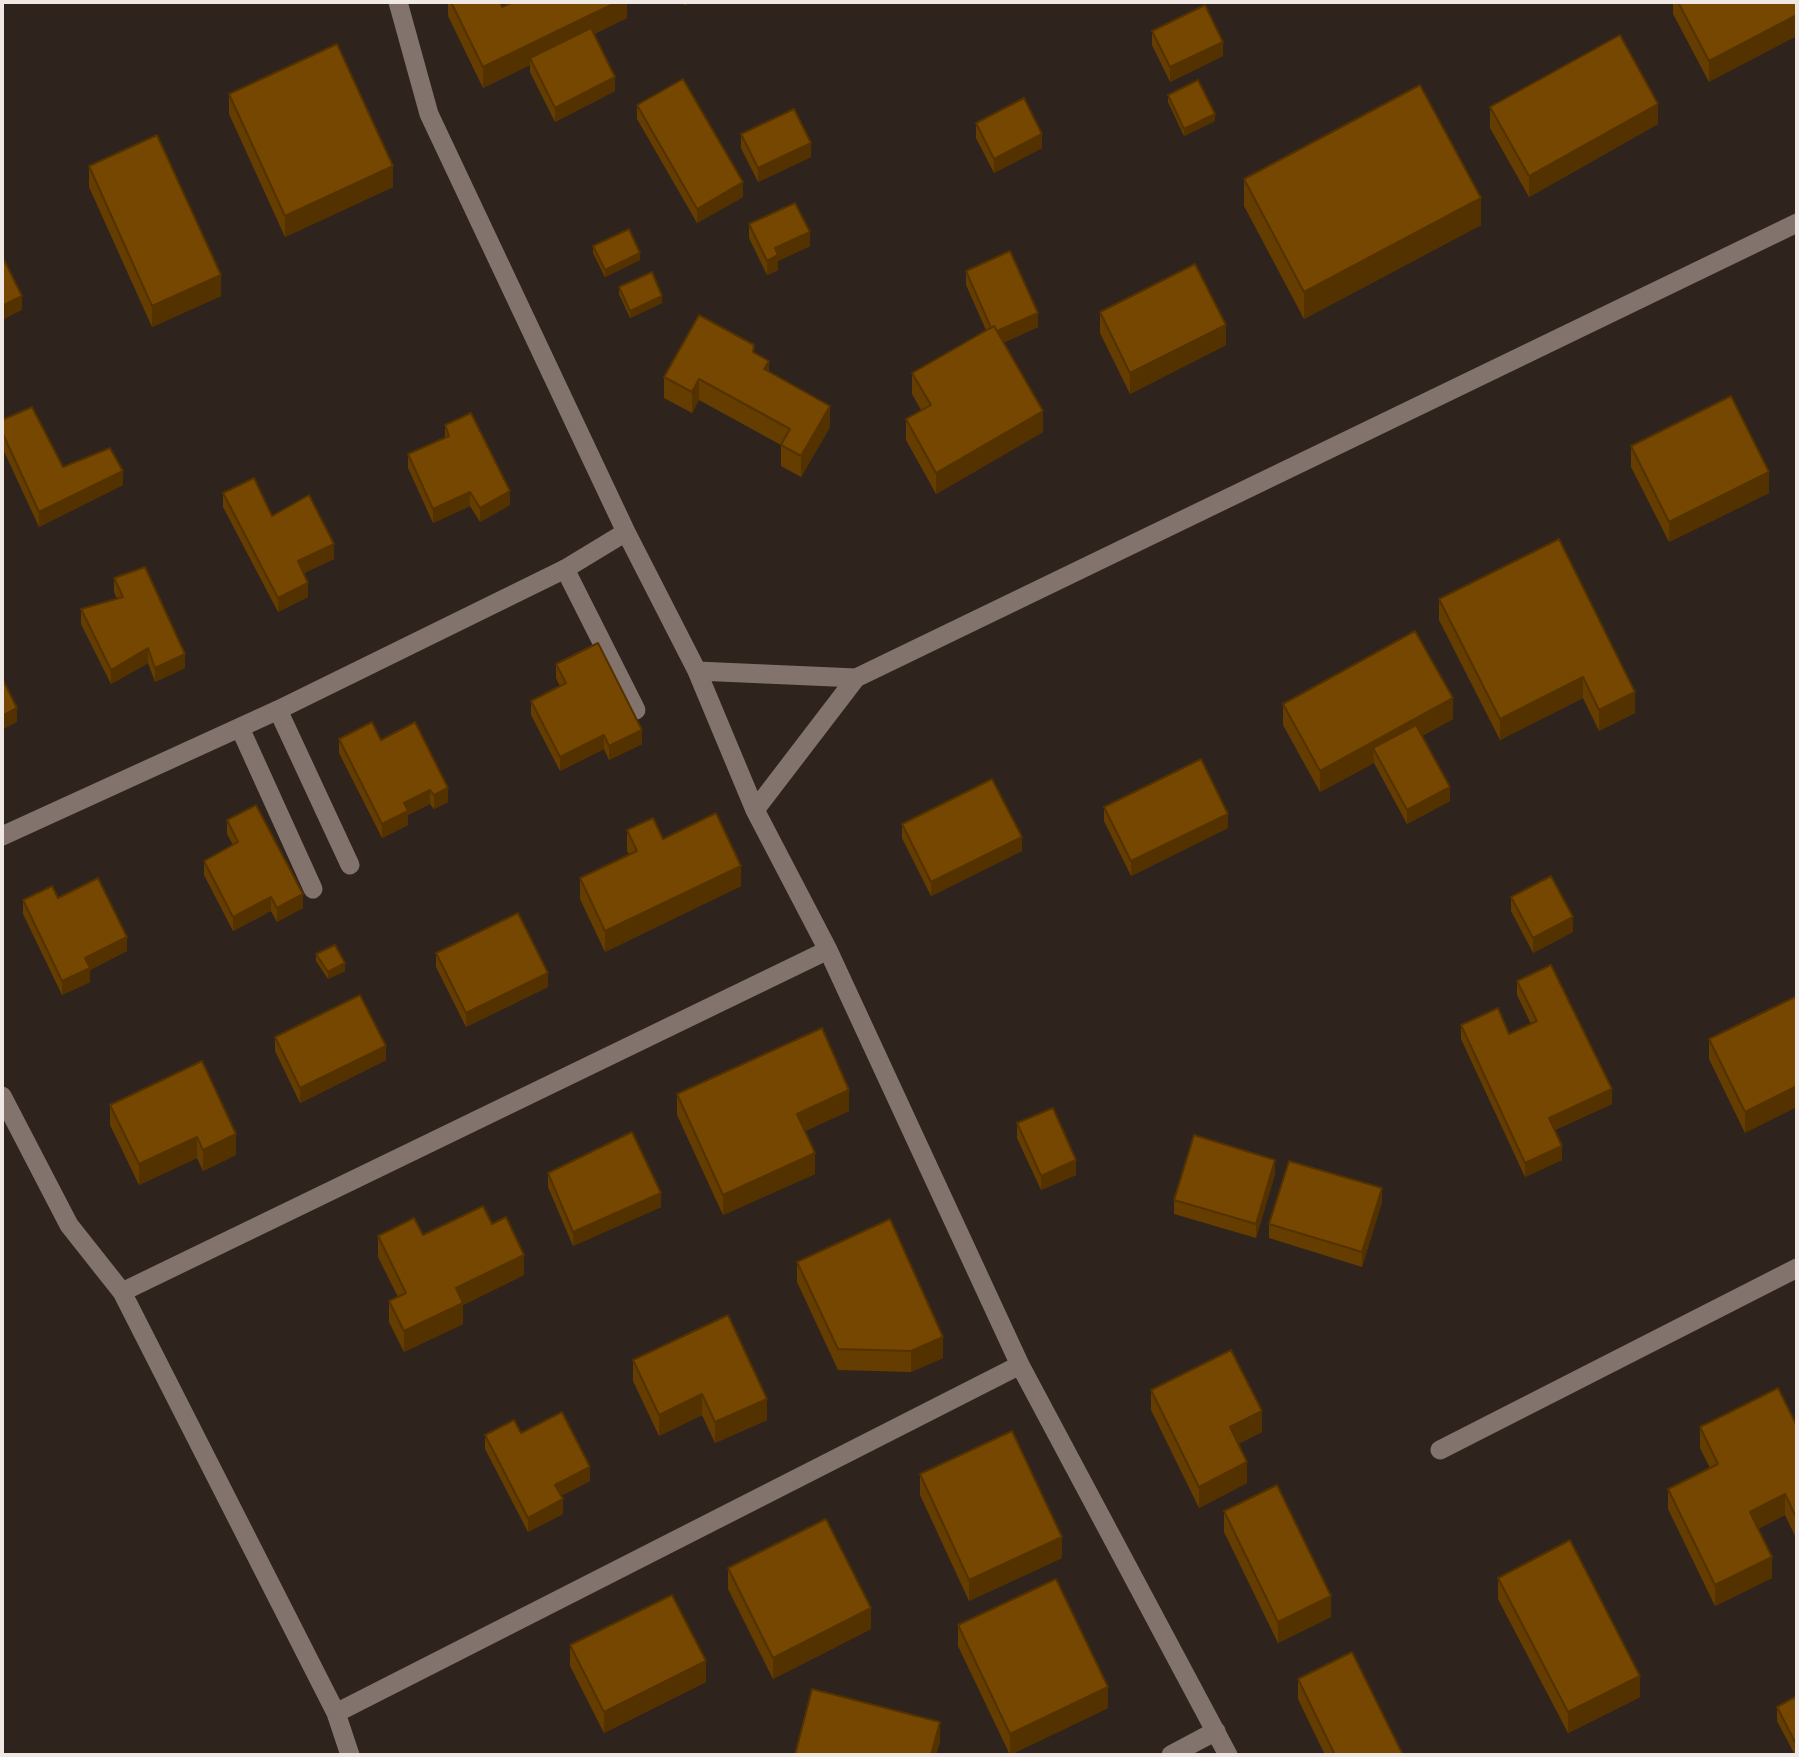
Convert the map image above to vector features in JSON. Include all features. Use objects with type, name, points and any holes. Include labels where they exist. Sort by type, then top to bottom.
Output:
[{"type":"street","points":[[398,2],[429,114],[626,532],[697,671],[755,810],[828,950],[1020,1365],[1228,1755]]},
{"type":"street","points":[[755,810],[856,678],[1797,223]]},
{"type":"street","points":[[2,836],[278,710],[565,569],[626,532]]},
{"type":"street","points":[[565,569],[636,710]]},
{"type":"street","points":[[697,671],[856,678]]},
{"type":"street","points":[[278,710],[350,865]]},
{"type":"street","points":[[240,728],[313,888]]},
{"type":"street","points":[[122,1292],[828,950]]},
{"type":"street","points":[[2,1096],[69,1225],[122,1292],[336,1713],[350,1755]]},
{"type":"street","points":[[1440,1450],[1797,1268]]},
{"type":"street","points":[[336,1713],[1020,1365]]},
{"type":"street","points":[[1171,1755],[1216,1731]]},
{"type":"building","points":[[451,2],[500,2],[502,7],[513,2],[617,2],[483,67]]},
{"type":"building","points":[[1678,2],[1797,2],[1797,15],[1709,61]]},
{"type":"building","points":[[1205,5],[1223,42],[1170,67],[1152,31]]},
{"type":"building","points":[[591,28],[615,77],[555,108],[530,58]]},
{"type":"building","points":[[1620,35],[1658,104],[1529,176],[1490,107]]},
{"type":"building","points":[[337,44],[393,166],[285,216],[229,94]]},
{"type":"building","points":[[683,79],[743,182],[697,209],[637,105]]},
{"type":"building","points":[[1198,80],[1215,114],[1184,129],[1168,95]]},
{"type":"building","points":[[1420,85],[1481,198],[1304,292],[1244,179]]},
{"type":"building","points":[[1024,98],[1042,134],[994,159],[976,123]]},
{"type":"building","points":[[794,109],[811,143],[758,168],[741,134]]},
{"type":"building","points":[[157,135],[221,275],[152,306],[89,166]]},
{"type":"building","points":[[795,203],[810,232],[775,248],[778,255],[767,261],[749,224]]},
{"type":"building","points":[[629,229],[640,253],[605,270],[593,246]]},
{"type":"building","points":[[1010,251],[1038,313],[997,331],[994,326],[991,328],[966,271]]},
{"type":"building","points":[[2,256],[22,296],[2,306]]},
{"type":"building","points":[[1195,264],[1226,325],[1130,373],[1100,312]]},
{"type":"building","points":[[652,272],[662,296],[630,311],[619,287]]},
{"type":"building","points":[[699,315],[754,345],[753,352],[769,361],[764,369],[830,406],[801,456],[781,445],[790,429],[699,379],[692,392],[664,377]]},
{"type":"building","points":[[994,326],[1043,411],[936,473],[906,419],[931,405],[912,373]]},
{"type":"building","points":[[1731,396],[1769,472],[1669,522],[1631,446]]},
{"type":"building","points":[[32,407],[63,467],[110,448],[123,471],[39,512],[2,432],[2,420]]},
{"type":"building","points":[[471,413],[510,491],[480,508],[470,492],[433,509],[408,454],[449,436],[445,425]]},
{"type":"building","points":[[254,478],[272,516],[309,495],[334,544],[298,561],[308,583],[278,598],[223,493]]},
{"type":"building","points":[[1559,539],[1635,692],[1599,710],[1583,677],[1500,719],[1439,599]]},
{"type":"building","points":[[145,567],[185,654],[155,668],[148,648],[111,670],[81,609],[123,597],[114,578]]},
{"type":"building","points":[[1415,631],[1453,698],[1320,771],[1283,704]]},
{"type":"building","points":[[598,643],[642,730],[609,746],[604,735],[560,757],[531,701],[566,683],[556,664]]},
{"type":"building","points":[[2,678],[17,708],[2,716]]},
{"type":"building","points":[[372,722],[381,740],[415,722],[448,788],[434,795],[430,790],[404,803],[408,811],[382,824],[339,739]]},
{"type":"building","points":[[1416,725],[1450,787],[1407,810],[1373,748]]},
{"type":"building","points":[[1201,759],[1228,814],[1131,861],[1104,807]]},
{"type":"building","points":[[992,779],[1022,837],[931,882],[902,824]]},
{"type":"building","points":[[256,805],[303,894],[277,908],[271,897],[233,917],[204,861],[238,842],[227,820]]},
{"type":"building","points":[[716,813],[741,866],[605,931],[580,878],[637,851],[627,830],[653,818],[663,839]]},
{"type":"building","points":[[1551,876],[1573,917],[1533,938],[1511,897]]},
{"type":"building","points":[[98,878],[127,937],[85,958],[90,968],[62,981],[23,900],[52,886],[58,898]]},
{"type":"building","points":[[518,913],[548,973],[466,1013],[436,953]]},
{"type":"building","points":[[335,945],[345,963],[328,972],[316,954]]},
{"type":"building","points":[[1551,965],[1612,1089],[1549,1118],[1562,1146],[1525,1163],[1461,1025],[1498,1008],[1509,1034],[1537,1021],[1517,981]]},
{"type":"building","points":[[360,995],[386,1046],[300,1088],[275,1037]]},
{"type":"building","points":[[1797,996],[1797,1086],[1745,1112],[1709,1039]]},
{"type":"building","points":[[822,1028],[849,1090],[797,1114],[815,1153],[723,1195],[677,1094]]},
{"type":"building","points":[[202,1061],[236,1134],[203,1150],[197,1137],[139,1164],[110,1105]]},
{"type":"building","points":[[1053,1108],[1076,1160],[1041,1176],[1017,1123]]},
{"type":"building","points":[[632,1132],[661,1193],[573,1232],[548,1173]]},
{"type":"building","points":[[1194,1135],[1275,1160],[1256,1224],[1174,1200]]},
{"type":"building","points":[[1289,1161],[1382,1188],[1362,1252],[1269,1224]]},
{"type":"building","points":[[483,1206],[492,1224],[506,1217],[524,1255],[456,1288],[463,1303],[404,1331],[389,1301],[406,1293],[378,1236],[414,1218],[423,1235]]},
{"type":"building","points":[[890,1219],[943,1337],[911,1351],[838,1349],[797,1262]]},
{"type":"building","points":[[728,1315],[767,1399],[715,1422],[702,1394],[659,1415],[633,1360]]},
{"type":"building","points":[[1231,1350],[1262,1411],[1230,1427],[1247,1462],[1199,1487],[1151,1390]]},
{"type":"building","points":[[1778,1388],[1797,1426],[1797,1519],[1785,1494],[1750,1512],[1772,1557],[1715,1585],[1668,1489],[1718,1464],[1700,1427]]},
{"type":"building","points":[[562,1412],[590,1467],[555,1485],[563,1499],[528,1518],[485,1435],[514,1420],[521,1433]]},
{"type":"building","points":[[1012,1431],[1062,1537],[969,1580],[920,1474]]},
{"type":"building","points":[[1277,1485],[1331,1596],[1278,1622],[1224,1511]]},
{"type":"building","points":[[826,1519],[871,1608],[773,1658],[728,1568]]},
{"type":"building","points":[[1570,1540],[1640,1676],[1568,1712],[1498,1578]]},
{"type":"building","points":[[1056,1579],[1108,1687],[1010,1734],[958,1625]]},
{"type":"building","points":[[672,1595],[706,1661],[604,1712],[570,1645]]},
{"type":"building","points":[[1352,1652],[1403,1755],[1335,1755],[1298,1679]]},
{"type":"building","points":[[812,1689],[940,1722],[931,1755],[795,1755]]},
{"type":"building","points":[[1797,1696],[1797,1746],[1777,1707]]}]
